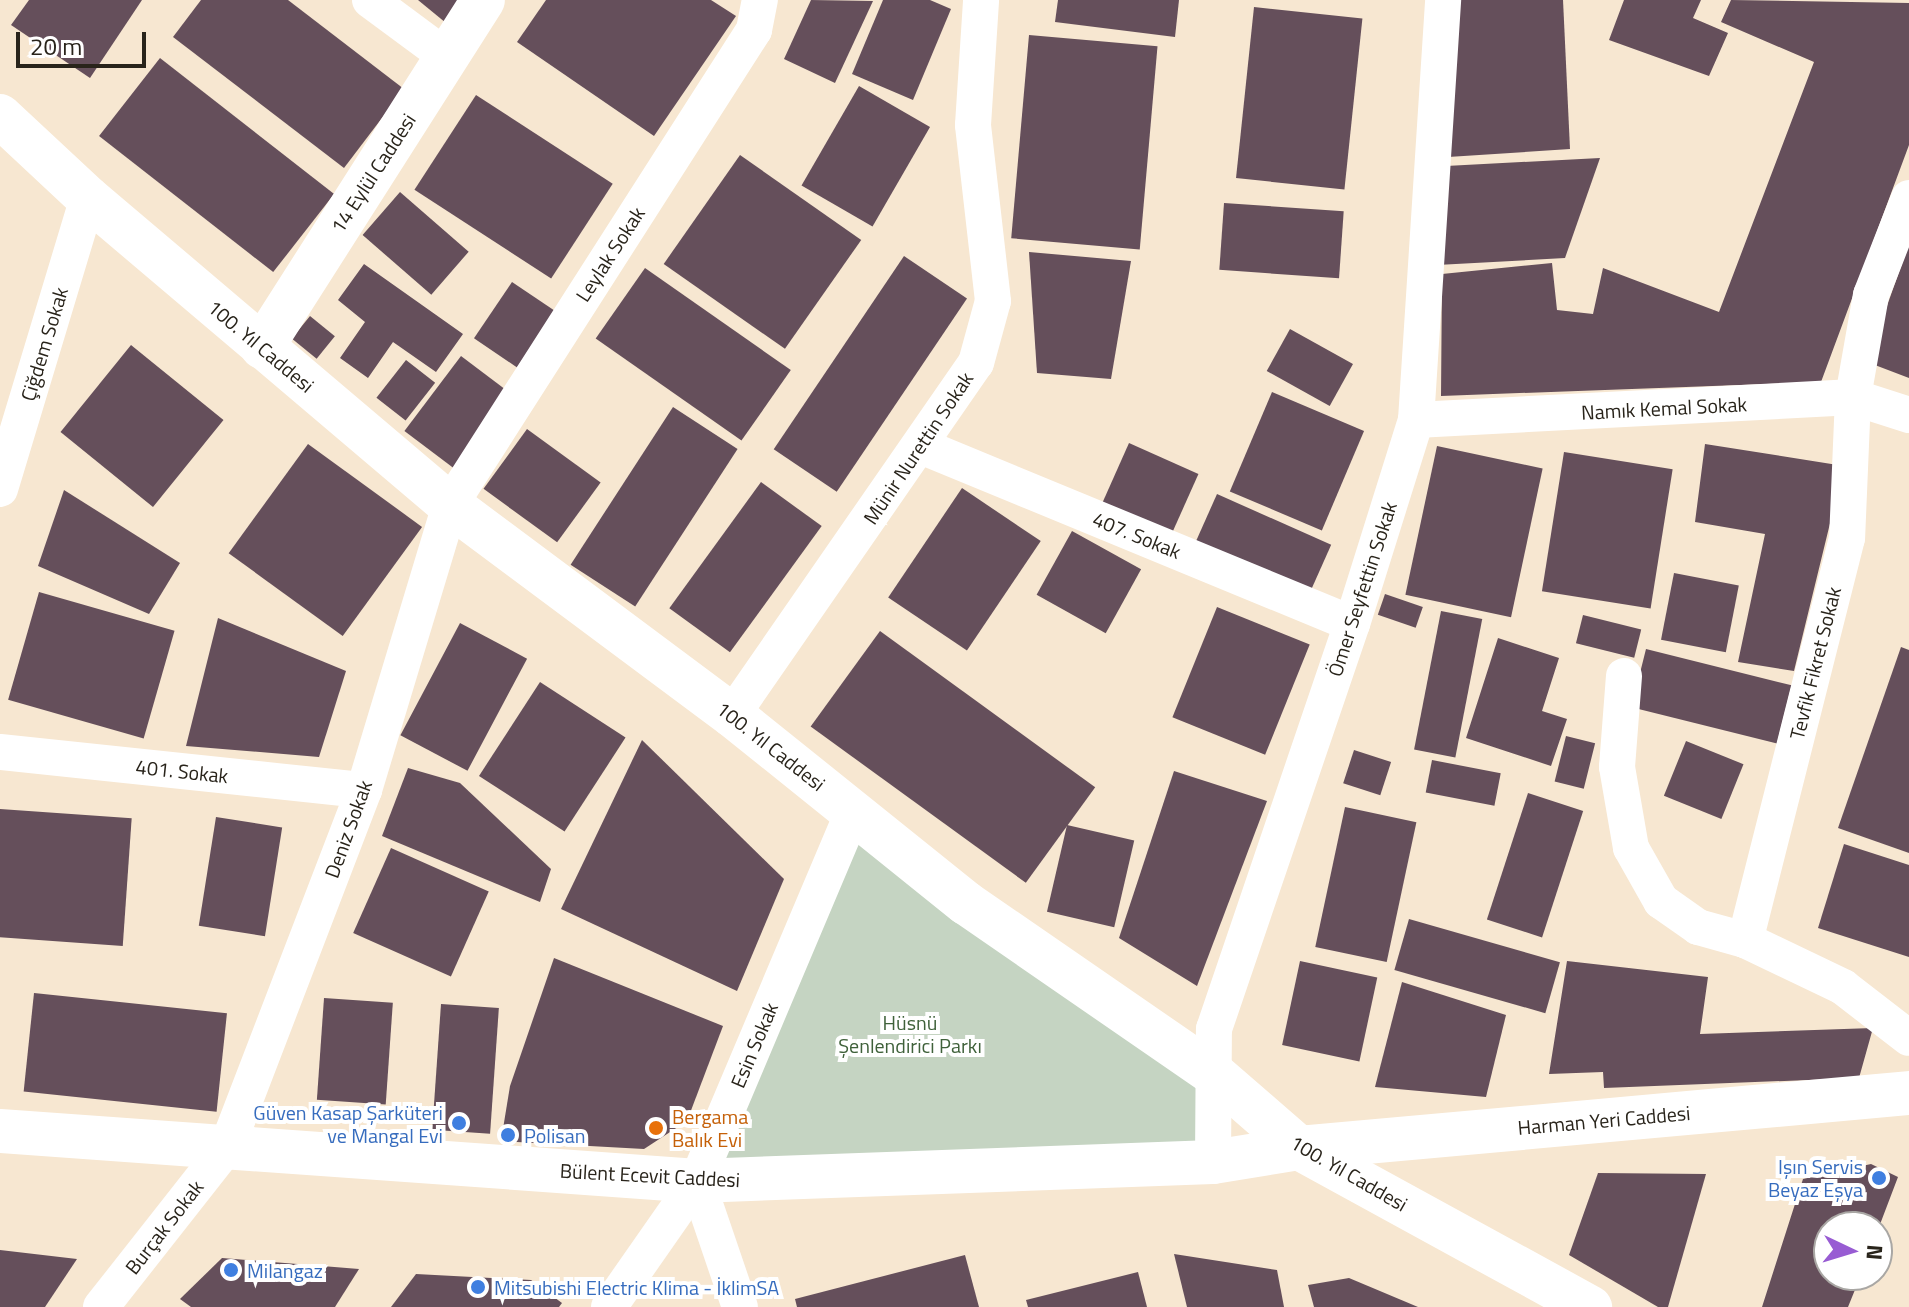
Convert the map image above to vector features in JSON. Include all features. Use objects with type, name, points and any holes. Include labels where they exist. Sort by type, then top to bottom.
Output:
[{"type":"street","points":[[370,0],[447,57]]},
{"type":"street","name":"14 Eylül Caddesi","points":[[262,347],[483,0]]},
{"type":"street","name":"Leylak Sokak","points":[[450,505],[754,30],[760,0]]},
{"type":"street","name":"Münir Nurettin Sokak","points":[[732,715],[976,363],[993,301],[973,125],[981,0]]},
{"type":"street","name":"Ömer Seyfettin Sokak","points":[[1213,1162],[1214,1029],[1352,624],[1416,420],[1443,0]]},
{"type":"street","name":"100. Yıl Caddesi","points":[[0,116],[88,198],[450,505],[732,715],[966,903],[1214,1074],[1299,1148],[1590,1307]]},
{"type":"street","name":"Çiğdem Sokak","points":[[0,489],[88,198]]},
{"type":"street","name":"Tevfik Fikret Sokak","points":[[1745,940],[1847,538],[1853,397],[1871,295],[1909,198]]},
{"type":"street","name":"Namık Kemal Sokak","points":[[1416,420],[1853,397],[1909,415]]},
{"type":"street","name":"407. Sokak","points":[[921,446],[1352,624]]},
{"type":"street","name":"Deniz Sokak","points":[[227,1147],[364,790],[450,505]]},
{"type":"street","points":[[1624,676],[1617,767],[1631,848],[1661,901],[1698,927],[1745,940],[1843,987],[1909,1038]]},
{"type":"street","name":"401. Sokak","points":[[0,752],[364,790]]},
{"type":"street","name":"Esin Sokak","points":[[609,1307],[697,1181],[853,811]]},
{"type":"street","name":"Harman Yeri Caddesi","points":[[1299,1148],[1909,1093]]},
{"type":"street","name":"Bülent Ecevit Caddesi","points":[[0,1131],[697,1181],[1213,1162],[1299,1148]]},
{"type":"street","name":"Burçak Sokak","points":[[101,1307],[227,1147]]},
{"type":"street","points":[[697,1181],[740,1307]]},
{"type":"green space","name":"Hüsnü Şenlendirici Parkı","points":[[853,811],[1214,1074],[1213,1162],[697,1181]]},
{"type":"building","points":[[29,0],[142,0],[90,78],[11,25]]},
{"type":"building","points":[[201,0],[288,0],[404,89],[344,168],[173,37]]},
{"type":"building","points":[[418,0],[462,0],[446,23]]},
{"type":"building","points":[[546,0],[711,0],[736,16],[654,136],[517,42]]},
{"type":"building","points":[[811,0],[873,1],[835,83],[784,59]]},
{"type":"building","points":[[883,0],[930,0],[951,9],[913,100],[852,74]]},
{"type":"building","points":[[1058,0],[1179,0],[1175,37],[1055,22]]},
{"type":"building","points":[[1460,0],[1563,0],[1570,149],[1448,157]]},
{"type":"building","points":[[1624,0],[1701,0],[1693,18],[1728,33],[1709,76],[1609,40]]},
{"type":"building","points":[[1731,0],[1909,3],[1909,145],[1821,382],[1441,396],[1442,274],[1552,263],[1557,310],[1593,314],[1603,268],[1719,312],[1814,62],[1721,22]]},
{"type":"building","points":[[1254,7],[1362,18],[1344,189],[1236,178]]},
{"type":"building","points":[[1029,35],[1158,46],[1140,249],[1011,238]]},
{"type":"building","points":[[160,58],[334,194],[273,272],[99,136]]},
{"type":"building","points":[[859,86],[930,127],[873,227],[802,186]]},
{"type":"building","points":[[476,95],[613,184],[551,279],[414,190]]},
{"type":"building","points":[[740,155],[861,240],[785,349],[664,264]]},
{"type":"building","points":[[1600,158],[1565,258],[1437,265],[1446,166]]},
{"type":"building","points":[[400,192],[469,252],[431,295],[363,235]]},
{"type":"building","points":[[1224,203],[1344,211],[1339,278],[1219,270]]},
{"type":"building","points":[[1909,244],[1909,378],[1867,362]]},
{"type":"building","points":[[1029,252],[1131,261],[1111,379],[1037,373]]},
{"type":"building","points":[[904,256],[967,298],[837,492],[774,449]]},
{"type":"building","points":[[364,264],[463,334],[436,372],[393,342],[368,378],[340,358],[365,322],[338,300]]},
{"type":"building","points":[[645,268],[791,370],[741,441],[596,338]]},
{"type":"building","points":[[512,282],[555,311],[517,367],[474,338]]},
{"type":"building","points":[[310,316],[335,336],[317,359],[292,339]]},
{"type":"building","points":[[1290,329],[1353,364],[1330,406],[1267,371]]},
{"type":"building","points":[[131,345],[223,420],[153,507],[61,432]]},
{"type":"building","points":[[461,356],[510,393],[453,468],[404,431]]},
{"type":"building","points":[[406,360],[435,383],[406,421],[376,398]]},
{"type":"building","points":[[1272,392],[1364,431],[1322,530],[1230,491]]},
{"type":"building","points":[[673,407],[738,449],[635,607],[571,565]]},
{"type":"building","points":[[527,429],[601,482],[557,542],[484,489]]},
{"type":"building","points":[[1129,443],[1198,474],[1170,538],[1101,507]]},
{"type":"building","points":[[308,444],[422,527],[343,636],[229,553]]},
{"type":"building","points":[[1705,444],[1844,466],[1794,671],[1738,662],[1765,534],[1695,522]]},
{"type":"building","points":[[1437,446],[1543,468],[1511,617],[1405,595]]},
{"type":"building","points":[[1564,452],[1673,469],[1651,608],[1542,591]]},
{"type":"building","points":[[761,482],[822,526],[730,652],[669,608]]},
{"type":"building","points":[[962,488],[1041,541],[967,651],[888,597]]},
{"type":"building","points":[[64,490],[180,563],[149,614],[38,566]]},
{"type":"building","points":[[1217,494],[1331,545],[1309,595],[1195,544]]},
{"type":"building","points":[[1072,531],[1141,569],[1106,633],[1037,595]]},
{"type":"building","points":[[1674,573],[1739,586],[1726,652],[1661,640]]},
{"type":"building","points":[[39,592],[175,631],[144,739],[8,700]]},
{"type":"building","points":[[1385,594],[1423,607],[1416,628],[1378,615]]},
{"type":"building","points":[[1217,607],[1310,644],[1265,755],[1172,717]]},
{"type":"building","points":[[1441,611],[1482,619],[1455,757],[1414,749]]},
{"type":"building","points":[[1583,615],[1641,630],[1634,658],[1576,643]]},
{"type":"building","points":[[218,618],[346,671],[319,757],[186,746]]},
{"type":"building","points":[[460,623],[527,659],[467,771],[400,735]]},
{"type":"building","points":[[880,631],[1095,787],[1026,883],[811,726]]},
{"type":"building","points":[[1498,638],[1559,658],[1542,711],[1567,719],[1551,766],[1466,738]]},
{"type":"building","points":[[1901,647],[1909,650],[1909,853],[1838,828]]},
{"type":"building","points":[[1646,649],[1792,685],[1777,744],[1631,707]]},
{"type":"building","points":[[540,682],[626,738],[565,831],[479,776]]},
{"type":"building","points":[[1566,736],[1595,743],[1584,789],[1555,782]]},
{"type":"building","points":[[642,740],[784,879],[737,991],[561,909]]},
{"type":"building","points":[[1686,741],[1743,764],[1721,819],[1664,796]]},
{"type":"building","points":[[1354,750],[1391,762],[1380,795],[1343,783]]},
{"type":"building","points":[[1432,760],[1501,773],[1494,806],[1426,792]]},
{"type":"building","points":[[408,768],[460,783],[551,869],[540,902],[382,836]]},
{"type":"building","points":[[1174,771],[1267,801],[1197,986],[1119,938]]},
{"type":"building","points":[[1528,793],[1583,811],[1542,937],[1487,919]]},
{"type":"building","points":[[1345,807],[1416,822],[1387,962],[1315,947]]},
{"type":"building","points":[[0,809],[132,818],[123,946],[0,937]]},
{"type":"building","points":[[216,817],[282,827],[265,936],[199,926]]},
{"type":"building","points":[[1067,825],[1134,841],[1114,927],[1047,912]]},
{"type":"building","points":[[1844,844],[1909,865],[1909,957],[1818,928]]},
{"type":"building","points":[[391,848],[489,892],[451,976],[353,933]]},
{"type":"building","points":[[1409,919],[1560,962],[1545,1013],[1394,970]]},
{"type":"building","points":[[554,958],[723,1026],[687,1121],[644,1149],[501,1141],[510,1086]]},
{"type":"building","points":[[1300,961],[1377,977],[1359,1062],[1282,1045]]},
{"type":"building","points":[[1567,961],[1708,977],[1700,1034],[1873,1028],[1859,1078],[1604,1088],[1603,1072],[1549,1074]]},
{"type":"building","points":[[1402,982],[1506,1015],[1486,1097],[1375,1087]]},
{"type":"building","points":[[34,993],[227,1013],[217,1112],[24,1091]]},
{"type":"building","points":[[324,998],[393,1003],[386,1105],[317,1100]]},
{"type":"building","points":[[441,1004],[499,1008],[490,1134],[432,1130]]},
{"type":"building","points":[[1871,1164],[1898,1177],[1885,1211],[1813,1211],[1813,1291],[1854,1291],[1848,1307],[1762,1307],[1803,1179]]},
{"type":"building","points":[[1598,1173],[1706,1174],[1668,1307],[1658,1307],[1569,1255]]},
{"type":"building","points":[[0,1250],[77,1259],[45,1307],[0,1307]]},
{"type":"building","points":[[1174,1254],[1277,1270],[1284,1307],[1187,1307]]},
{"type":"building","points":[[965,1255],[979,1307],[797,1307],[795,1299]]},
{"type":"building","points":[[222,1258],[359,1269],[335,1307],[191,1307],[180,1299]]},
{"type":"building","points":[[1138,1272],[1147,1307],[1028,1307],[1026,1300]]},
{"type":"building","points":[[416,1274],[531,1280],[562,1303],[559,1307],[391,1307]]},
{"type":"building","points":[[1349,1278],[1418,1307],[1314,1307],[1308,1285]]},
{"type":"place","name":"Güven Kasap Şarküteri ve Mangal Evi","points":[[459,1123]]},
{"type":"place","name":"Bergama Balık Evi","points":[[656,1128]]},
{"type":"place","name":"Polisan","points":[[508,1135]]},
{"type":"place","name":"Işın Servis Beyaz Eşya","points":[[1879,1178]]},
{"type":"place","name":"Milangaz","points":[[231,1270]]},
{"type":"place","name":"Mitsubishi Electric Klima - İklimSA","points":[[478,1287]]}]
